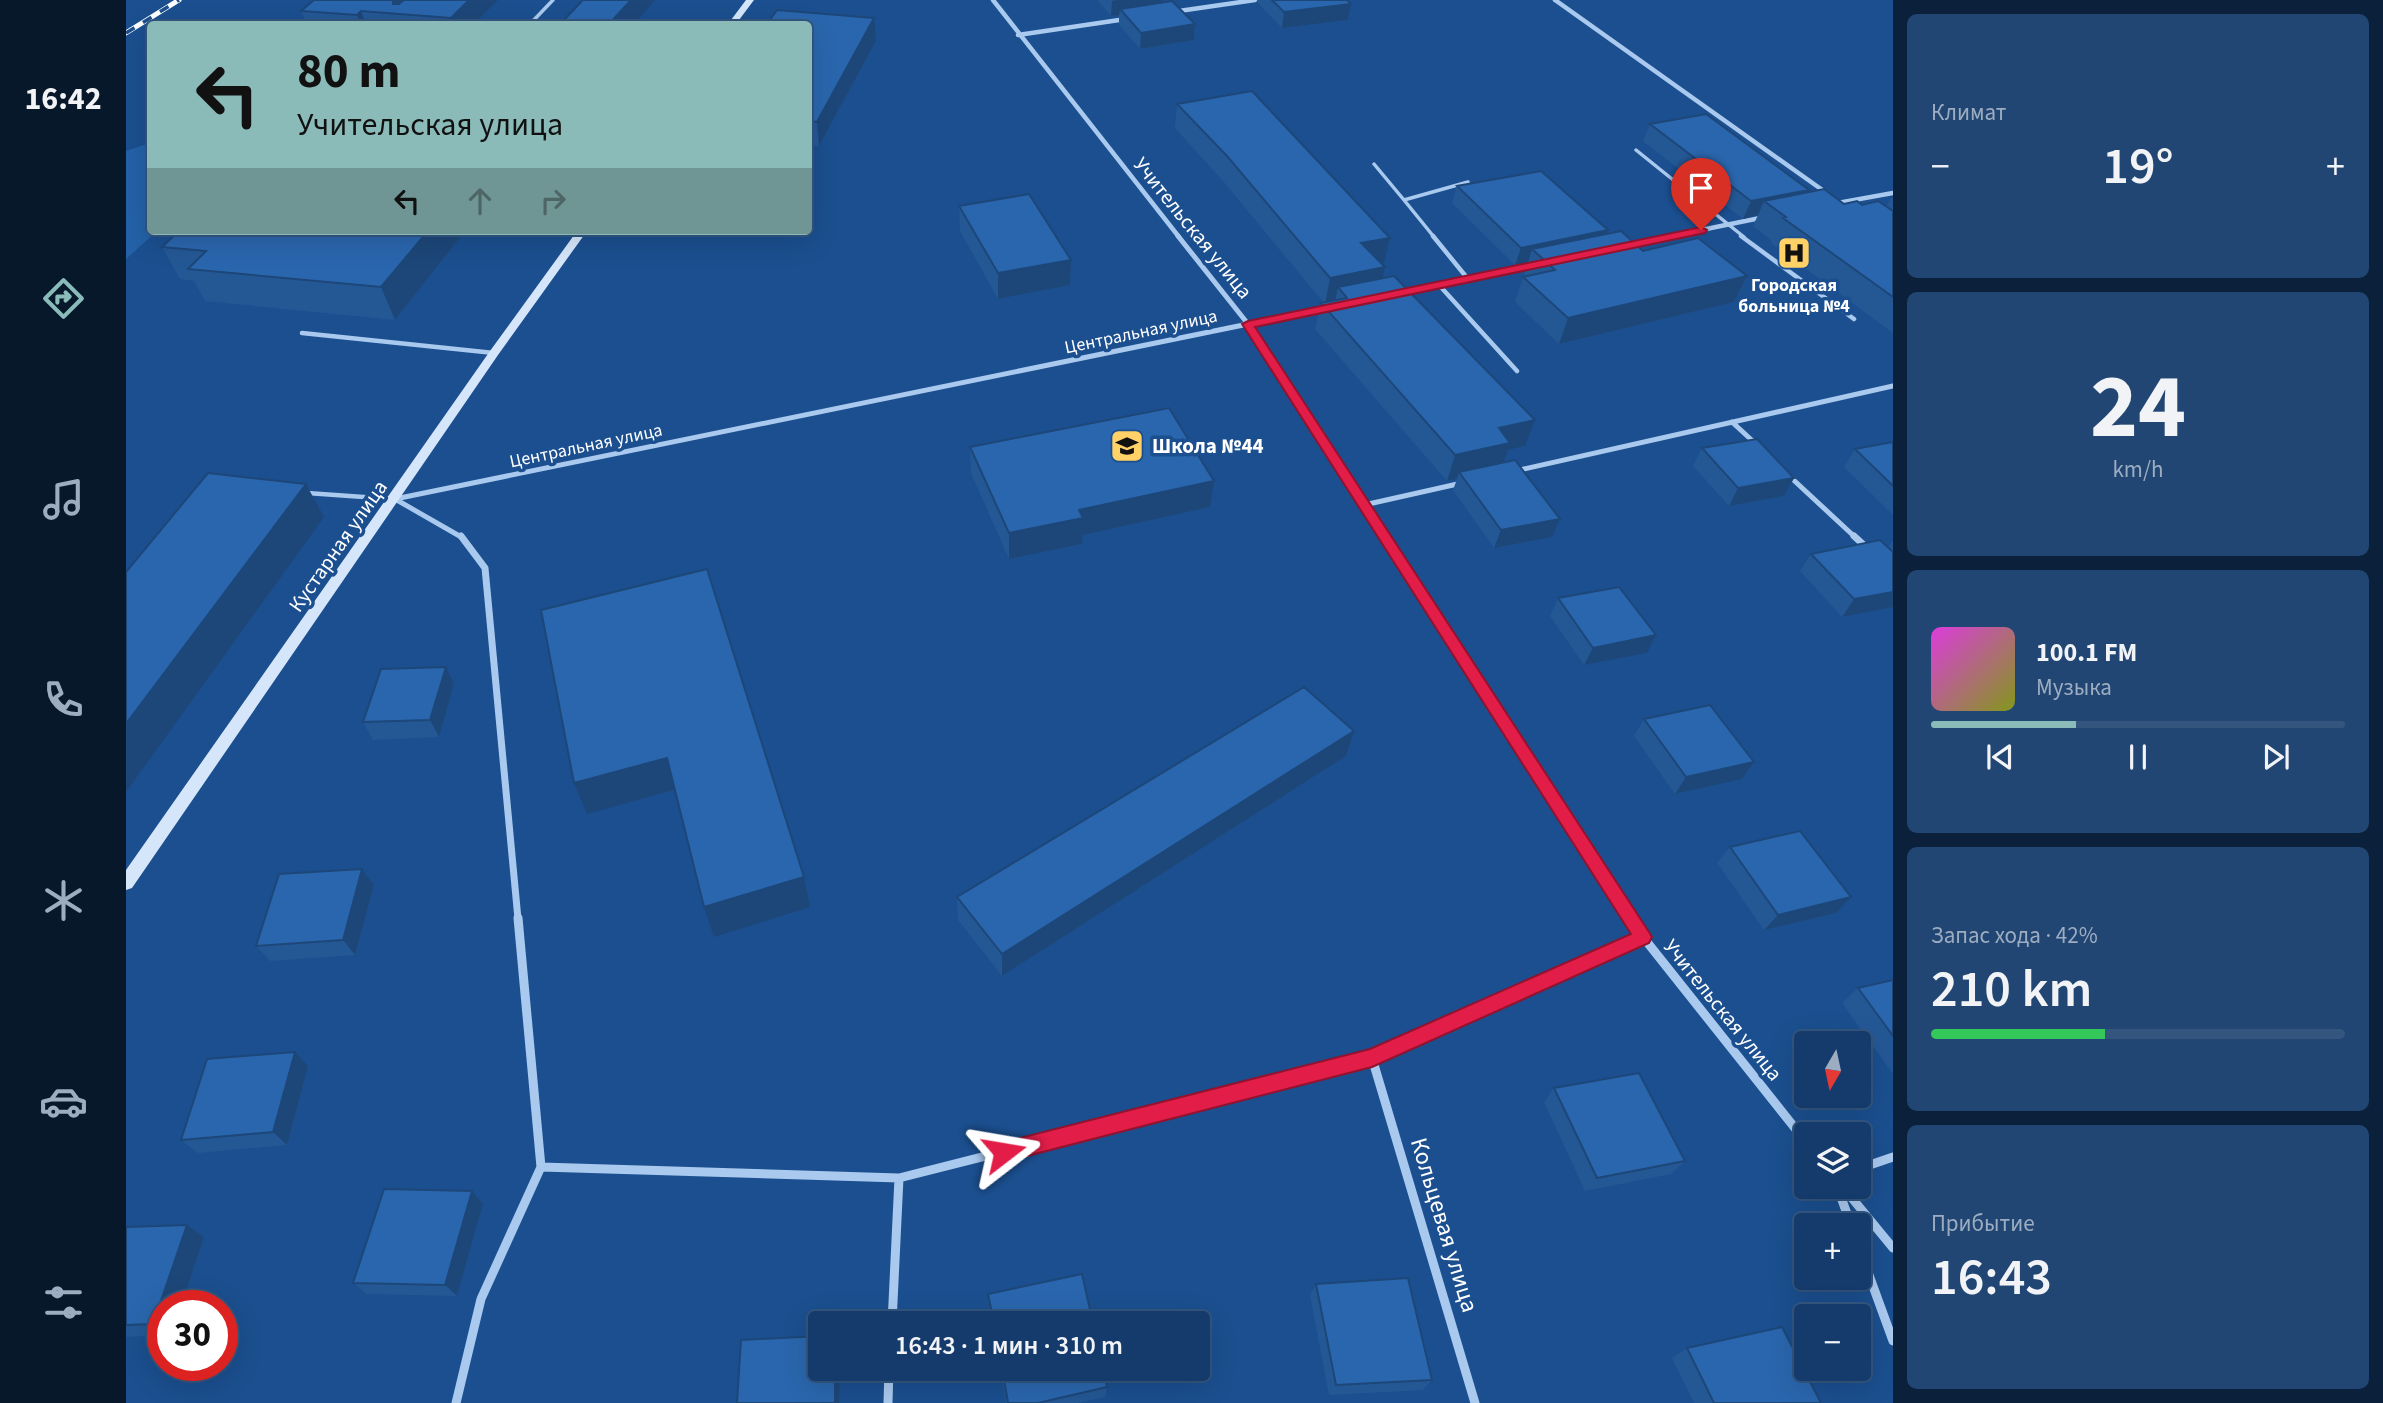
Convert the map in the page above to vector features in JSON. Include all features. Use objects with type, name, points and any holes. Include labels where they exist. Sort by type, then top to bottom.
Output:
[{"type":"main road","points":[[734,21],[750,0]]},
{"type":"main road","name":"Кустарная улица","points":[[126,883],[494,353],[579,235]]},
{"type":"street","name":"Учительская улица","points":[[993,0],[1248,324],[1643,937],[1794,1127]]},
{"type":"street","points":[[1163,14],[1255,0]]},
{"type":"street","points":[[1555,0],[1850,210]]},
{"type":"street","points":[[1018,35],[1136,18]]},
{"type":"street","points":[[1826,205],[1893,193]]},
{"type":"street","points":[[1618,248],[1777,215]]},
{"type":"street","points":[[1398,293],[1550,262]]},
{"type":"street","name":"Центральная улица","points":[[395,499],[1330,307]]},
{"type":"street","points":[[1501,474],[1893,386]]},
{"type":"street","points":[[1732,422],[1762,450]]},
{"type":"street","points":[[1782,469],[1873,554]]},
{"type":"street","points":[[1364,505],[1473,481]]},
{"type":"street","points":[[395,499],[460,534],[485,568],[541,1167],[481,1299],[456,1403]]},
{"type":"street","points":[[541,1167],[899,1178],[1372,1058],[1643,937]]},
{"type":"street","name":"Кольцевая улица","points":[[1372,1058],[1475,1403]]},
{"type":"street","points":[[1871,1165],[1893,1157]]},
{"type":"street","points":[[893,1311],[899,1178]]},
{"type":"street","points":[[1850,1199],[1893,1248]]},
{"type":"street","points":[[1871,1281],[1893,1341]]},
{"type":"street","points":[[888,1403],[889,1381]]},
{"type":"lane","points":[[533,21],[553,0]]},
{"type":"lane","points":[[1636,150],[1727,225],[1854,319]]},
{"type":"lane","points":[[1374,164],[1468,279]]},
{"type":"lane","points":[[1404,200],[1468,182]]},
{"type":"lane","points":[[1439,285],[1517,371]]},
{"type":"lane","points":[[302,333],[494,353]]},
{"type":"lane","points":[[303,493],[395,499]]},
{"type":"shaded area","points":[[147,144],[147,235],[153,235],[126,259],[126,151]]},
{"type":"building","points":[[314,0],[393,0],[393,4],[399,4],[404,0],[469,0],[451,18],[361,11],[357,15],[301,11]]},
{"type":"building","points":[[583,0],[631,0],[612,21],[563,21]]},
{"type":"building","points":[[1272,0],[1347,0],[1351,4],[1284,12]]},
{"type":"building","points":[[1172,1],[1195,24],[1141,33],[1120,9]]},
{"type":"building","points":[[777,10],[874,18],[817,122],[812,121],[812,21],[769,21]]},
{"type":"building","points":[[1252,91],[1390,238],[1361,243],[1385,267],[1330,278],[1227,156],[1177,104]]},
{"type":"building","points":[[1706,114],[1809,190],[1751,201],[1650,124]]},
{"type":"building","points":[[1541,171],[1608,230],[1521,248],[1457,186]]},
{"type":"building","points":[[1824,189],[1844,204],[1857,201],[1862,205],[1878,201],[1893,211],[1893,297],[1783,218],[1786,217],[1764,201]]},
{"type":"building","points":[[1029,194],[1071,260],[998,273],[959,206]]},
{"type":"building","points":[[1621,231],[1643,251],[1698,238],[1747,276],[1568,318],[1523,277],[1555,270],[1532,249]]},
{"type":"building","points":[[175,235],[425,235],[381,287],[188,269],[206,251],[162,247]]},
{"type":"building","points":[[1394,276],[1535,420],[1499,428],[1510,443],[1455,455],[1321,303],[1347,298],[1338,287]]},
{"type":"building","points":[[1169,408],[1214,481],[1079,510],[1083,518],[1009,533],[970,447]]},
{"type":"building","points":[[1757,439],[1794,478],[1738,488],[1702,448]]},
{"type":"building","points":[[1893,442],[1893,486],[1855,449]]},
{"type":"building","points":[[1515,460],[1560,519],[1501,530],[1459,472]]},
{"type":"building","points":[[208,473],[306,484],[126,724],[126,572]]},
{"type":"building","points":[[1880,540],[1893,552],[1893,592],[1854,599],[1811,554]]},
{"type":"building","points":[[707,569],[804,877],[704,907],[667,758],[574,783],[541,610]]},
{"type":"building","points":[[1619,587],[1656,635],[1593,648],[1558,598]]},
{"type":"building","points":[[446,667],[430,720],[363,722],[381,669]]},
{"type":"building","points":[[1304,687],[1354,731],[1002,954],[957,897]]},
{"type":"building","points":[[1710,705],[1754,762],[1686,777],[1644,719]]},
{"type":"building","points":[[1800,831],[1851,897],[1778,915],[1730,847]]},
{"type":"building","points":[[362,869],[343,940],[256,946],[279,874]]},
{"type":"building","points":[[1893,980],[1893,1036],[1858,988]]},
{"type":"building","points":[[295,1052],[273,1132],[181,1140],[207,1059]]},
{"type":"building","points":[[1639,1073],[1685,1161],[1597,1178],[1554,1088]]},
{"type":"building","points":[[384,1189],[472,1191],[445,1285],[353,1283]]},
{"type":"building","points":[[187,1225],[165,1290],[147,1290],[147,1324],[126,1325],[126,1227]]},
{"type":"building","points":[[1082,1274],[1090,1311],[992,1311],[988,1294]]},
{"type":"building","points":[[1408,1278],[1432,1380],[1336,1385],[1316,1284]]},
{"type":"building","points":[[1782,1327],[1794,1350],[1794,1381],[1810,1381],[1821,1403],[1714,1403],[1687,1348]]},
{"type":"building","points":[[808,1337],[808,1381],[835,1381],[835,1403],[737,1403],[741,1340]]},
{"type":"building","points":[[1004,1381],[1106,1381],[1107,1387],[1038,1403],[1008,1403]]},
{"type":"railway","points":[[126,33],[179,0]]},
{"type":"place","name":"Городская больница №4","points":[[1794,253]]},
{"type":"place","name":"Школа №44","points":[[1127,446]]},
{"type":"route","points":[[1004,1152],[1372,1058],[1643,937],[1248,324],[1701,230]]}]
